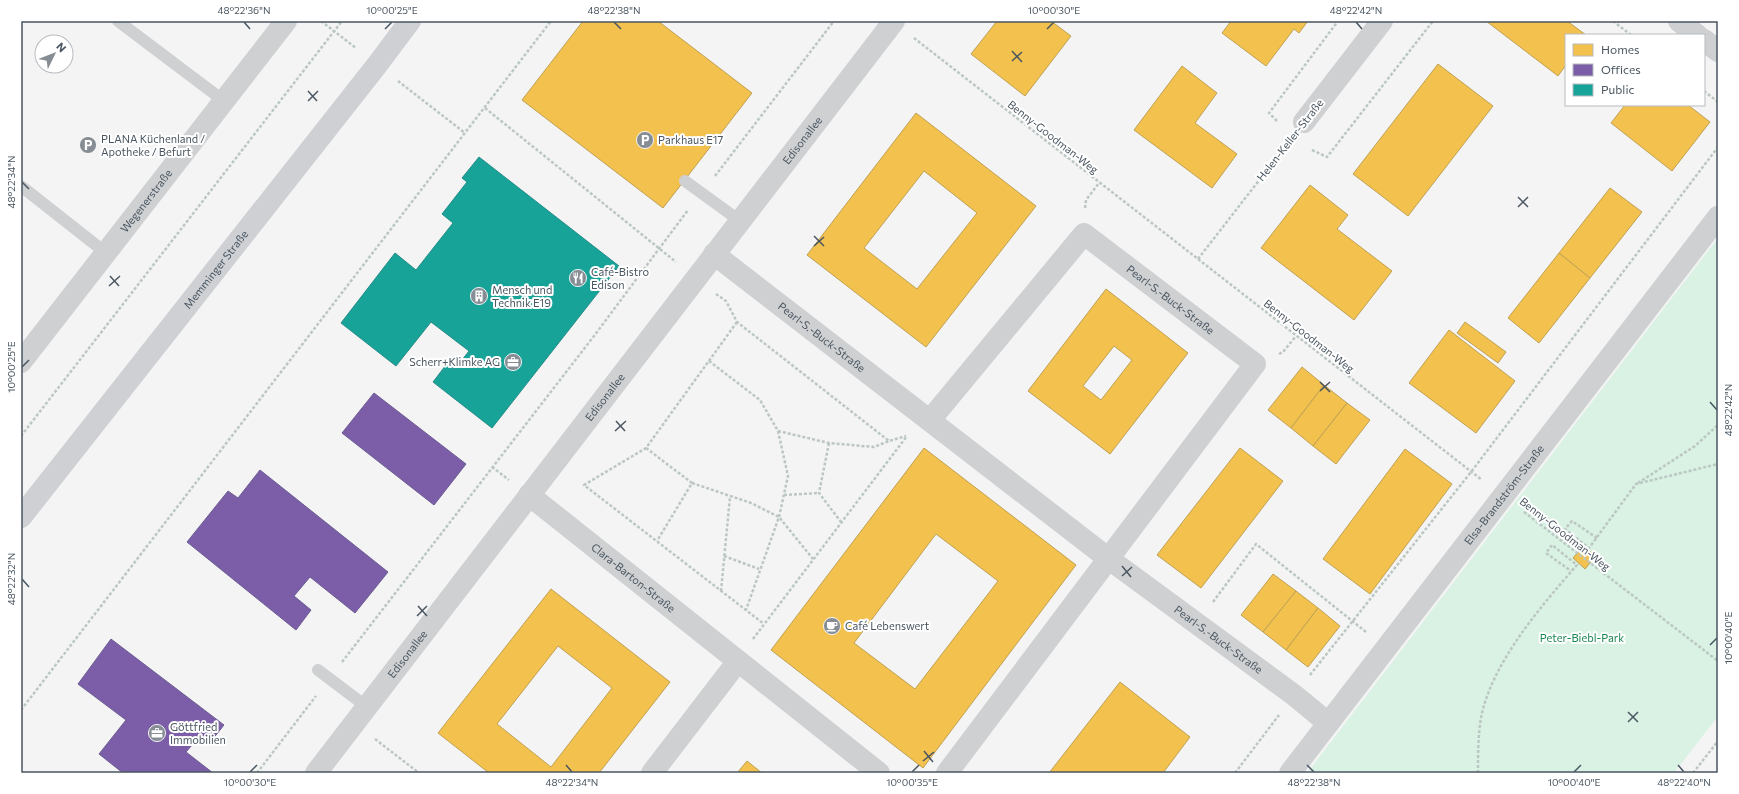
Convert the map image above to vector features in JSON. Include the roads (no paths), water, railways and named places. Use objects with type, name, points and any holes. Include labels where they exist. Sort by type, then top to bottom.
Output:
[{"type":"main road","name":"Memminger Straße","points":[[21,516],[377,65],[410,21]]},
{"type":"street","name":"Wegenerstraße","points":[[21,362],[286,21]]},
{"type":"street","name":"Helen-Keller-Straße","points":[[1304,122],[1382,21]]},
{"type":"street","points":[[1679,21],[1696,34]]},
{"type":"street","name":"Edisonallee","points":[[316,773],[695,278],[894,22]]},
{"type":"street","points":[[1705,41],[1718,51]]},
{"type":"street","name":"Elsa-Brandström-Straße","points":[[1290,773],[1718,217]]},
{"type":"street","name":"Pearl-S.-Buck-Straße","points":[[930,420],[1084,234],[1255,364],[947,773]]},
{"type":"street","name":"Pearl-S.-Buck-Straße","points":[[714,254],[1108,559],[1294,695],[1328,723]]},
{"type":"street","name":"Clara-Barton-Straße","points":[[528,495],[879,773]]},
{"type":"street","points":[[652,773],[738,661]]},
{"type":"lane","points":[[118,21],[224,101]]},
{"type":"lane","points":[[685,181],[740,221]]},
{"type":"lane","points":[[21,186],[106,253]]},
{"type":"lane","points":[[318,670],[367,707]]},
{"type":"place","name":"Parkhaus E17","points":[[645,140]]},
{"type":"place","name":"PLANA Küchenland / Apotheke / Befurt","points":[[88,145]]},
{"type":"place","name":"Café-Bistro Edison","points":[[578,278]]},
{"type":"place","name":"Mensch und Technik E19","points":[[479,296]]},
{"type":"place","name":"Scherr+Klimke AG","points":[[513,362]]},
{"type":"place","name":"Café Lebenswert","points":[[832,626]]},
{"type":"place","name":"Göttfried Immobilien","points":[[157,733]]},
{"type":"park label","name":"Peter-Biebl-Park","points":[[1582,638]]}]
